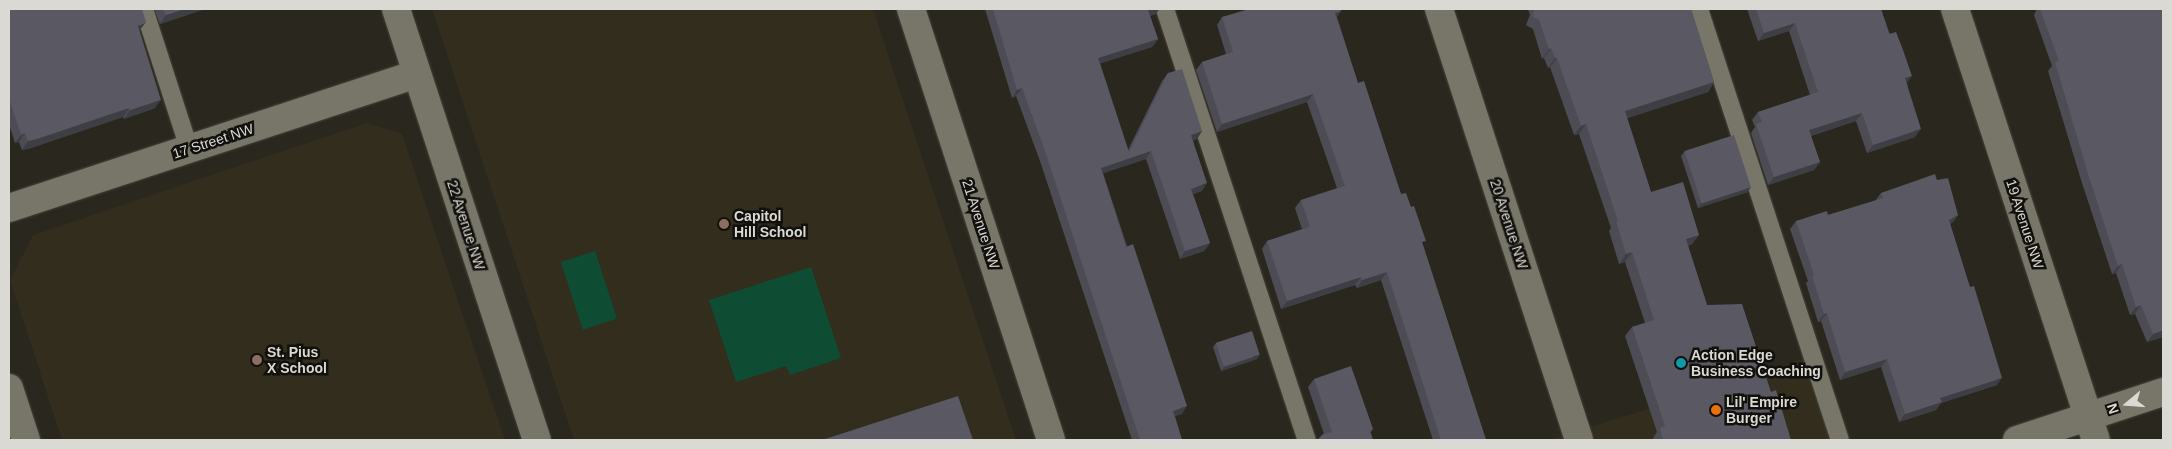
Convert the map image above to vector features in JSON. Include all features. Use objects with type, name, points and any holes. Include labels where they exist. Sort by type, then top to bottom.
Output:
[{"type":"street","name":"22 Avenue NW","points":[[396,9],[537,440]]},
{"type":"street","name":"21 Avenue NW","points":[[911,9],[1051,440]]},
{"type":"street","name":"20 Avenue NW","points":[[1439,9],[1579,440]]},
{"type":"street","name":"19 Avenue NW","points":[[1955,9],[2092,429]]},
{"type":"street","name":"17 Street NW","points":[[9,208],[417,74]]},
{"type":"street","points":[[9,388],[26,440]]},
{"type":"street","points":[[2017,440],[2092,429],[2163,392]]},
{"type":"lane","points":[[144,9],[189,148]]},
{"type":"lane","points":[[1165,9],[1307,440]]},
{"type":"lane","points":[[1699,9],[1840,440]]},
{"type":"shaded area","name":"Capitol Hill School","points":[[432,9],[873,9],[1016,440],[574,440]]},
{"type":"shaded area","name":"St. Pius X School","points":[[367,123],[402,134],[505,440],[62,440],[10,280],[33,235]]},
{"type":"shaded area","points":[[1806,358],[1832,440],[1551,440]]},
{"type":"green space","points":[[595,251],[617,319],[583,330],[561,262]]},
{"type":"green space","points":[[811,267],[841,358],[790,375],[786,366],[736,382],[709,300]]},
{"type":"building","points":[[9,9],[142,9],[146,22],[138,26],[161,100],[130,110],[129,108],[28,141],[25,133],[21,135],[9,98]]},
{"type":"building","points":[[163,9],[185,9],[166,15]]},
{"type":"building","points":[[993,9],[1154,9],[1148,10],[1158,39],[1098,58],[1129,152],[1168,73],[1182,69],[1202,131],[1191,135],[1207,183],[1191,189],[1210,243],[1185,251],[1151,151],[1101,168],[1126,247],[1133,244],[1187,406],[1173,411],[1182,440],[1140,440],[1046,154],[1022,88],[1017,90]]},
{"type":"building","points":[[1249,9],[1340,9],[1341,11],[1335,13],[1358,83],[1364,81],[1401,194],[1406,193],[1411,207],[1414,206],[1426,241],[1422,242],[1486,440],[1441,440],[1387,272],[1362,280],[1361,277],[1287,301],[1267,241],[1310,227],[1301,200],[1345,186],[1313,94],[1222,124],[1202,62],[1233,52],[1222,17]]},
{"type":"building","points":[[1535,9],[1691,9],[1714,82],[1625,111],[1651,192],[1683,182],[1699,235],[1686,239],[1707,305],[1742,304],[1771,392],[1776,390],[1791,440],[1663,440],[1660,428],[1665,426],[1632,327],[1654,320],[1632,252],[1626,254],[1616,221],[1618,221],[1586,124],[1581,126],[1557,58],[1555,58],[1551,48],[1549,49],[1539,20],[1532,16]]},
{"type":"building","points":[[1756,9],[1881,9],[1889,34],[1896,32],[1912,76],[1905,78],[1921,129],[1873,145],[1862,113],[1809,130],[1820,162],[1774,177],[1756,124],[1762,122],[1758,112],[1818,92],[1795,23],[1764,33]]},
{"type":"building","points":[[2040,9],[2163,9],[2163,330],[2153,334],[2141,305],[2136,307],[2122,264],[2118,266],[2088,174],[2055,62],[2059,61]]},
{"type":"building","points":[[1734,135],[1751,187],[1702,203],[1685,151]]},
{"type":"building","points":[[1935,174],[1937,180],[1948,178],[1958,215],[1949,220],[1970,287],[1974,286],[2002,378],[1940,398],[1942,402],[1905,414],[1887,359],[1845,372],[1827,313],[1824,314],[1812,276],[1814,275],[1796,221],[1827,211],[1828,215],[1883,198],[1881,193]]},
{"type":"building","points":[[1252,331],[1260,355],[1224,367],[1216,343]]},
{"type":"building","points":[[1351,366],[1373,429],[1370,430],[1373,440],[1317,440],[1323,434],[1332,432],[1314,379]]},
{"type":"building","points":[[958,396],[973,440],[822,440]]},
{"type":"place","name":"Capitol Hill School","points":[[724,224]]},
{"type":"place","name":"St. Pius X School","points":[[257,360]]},
{"type":"place","name":"Action Edge Business Coaching","points":[[1681,363]]},
{"type":"place","name":"Lil' Empire Burger","points":[[1716,410]]}]
